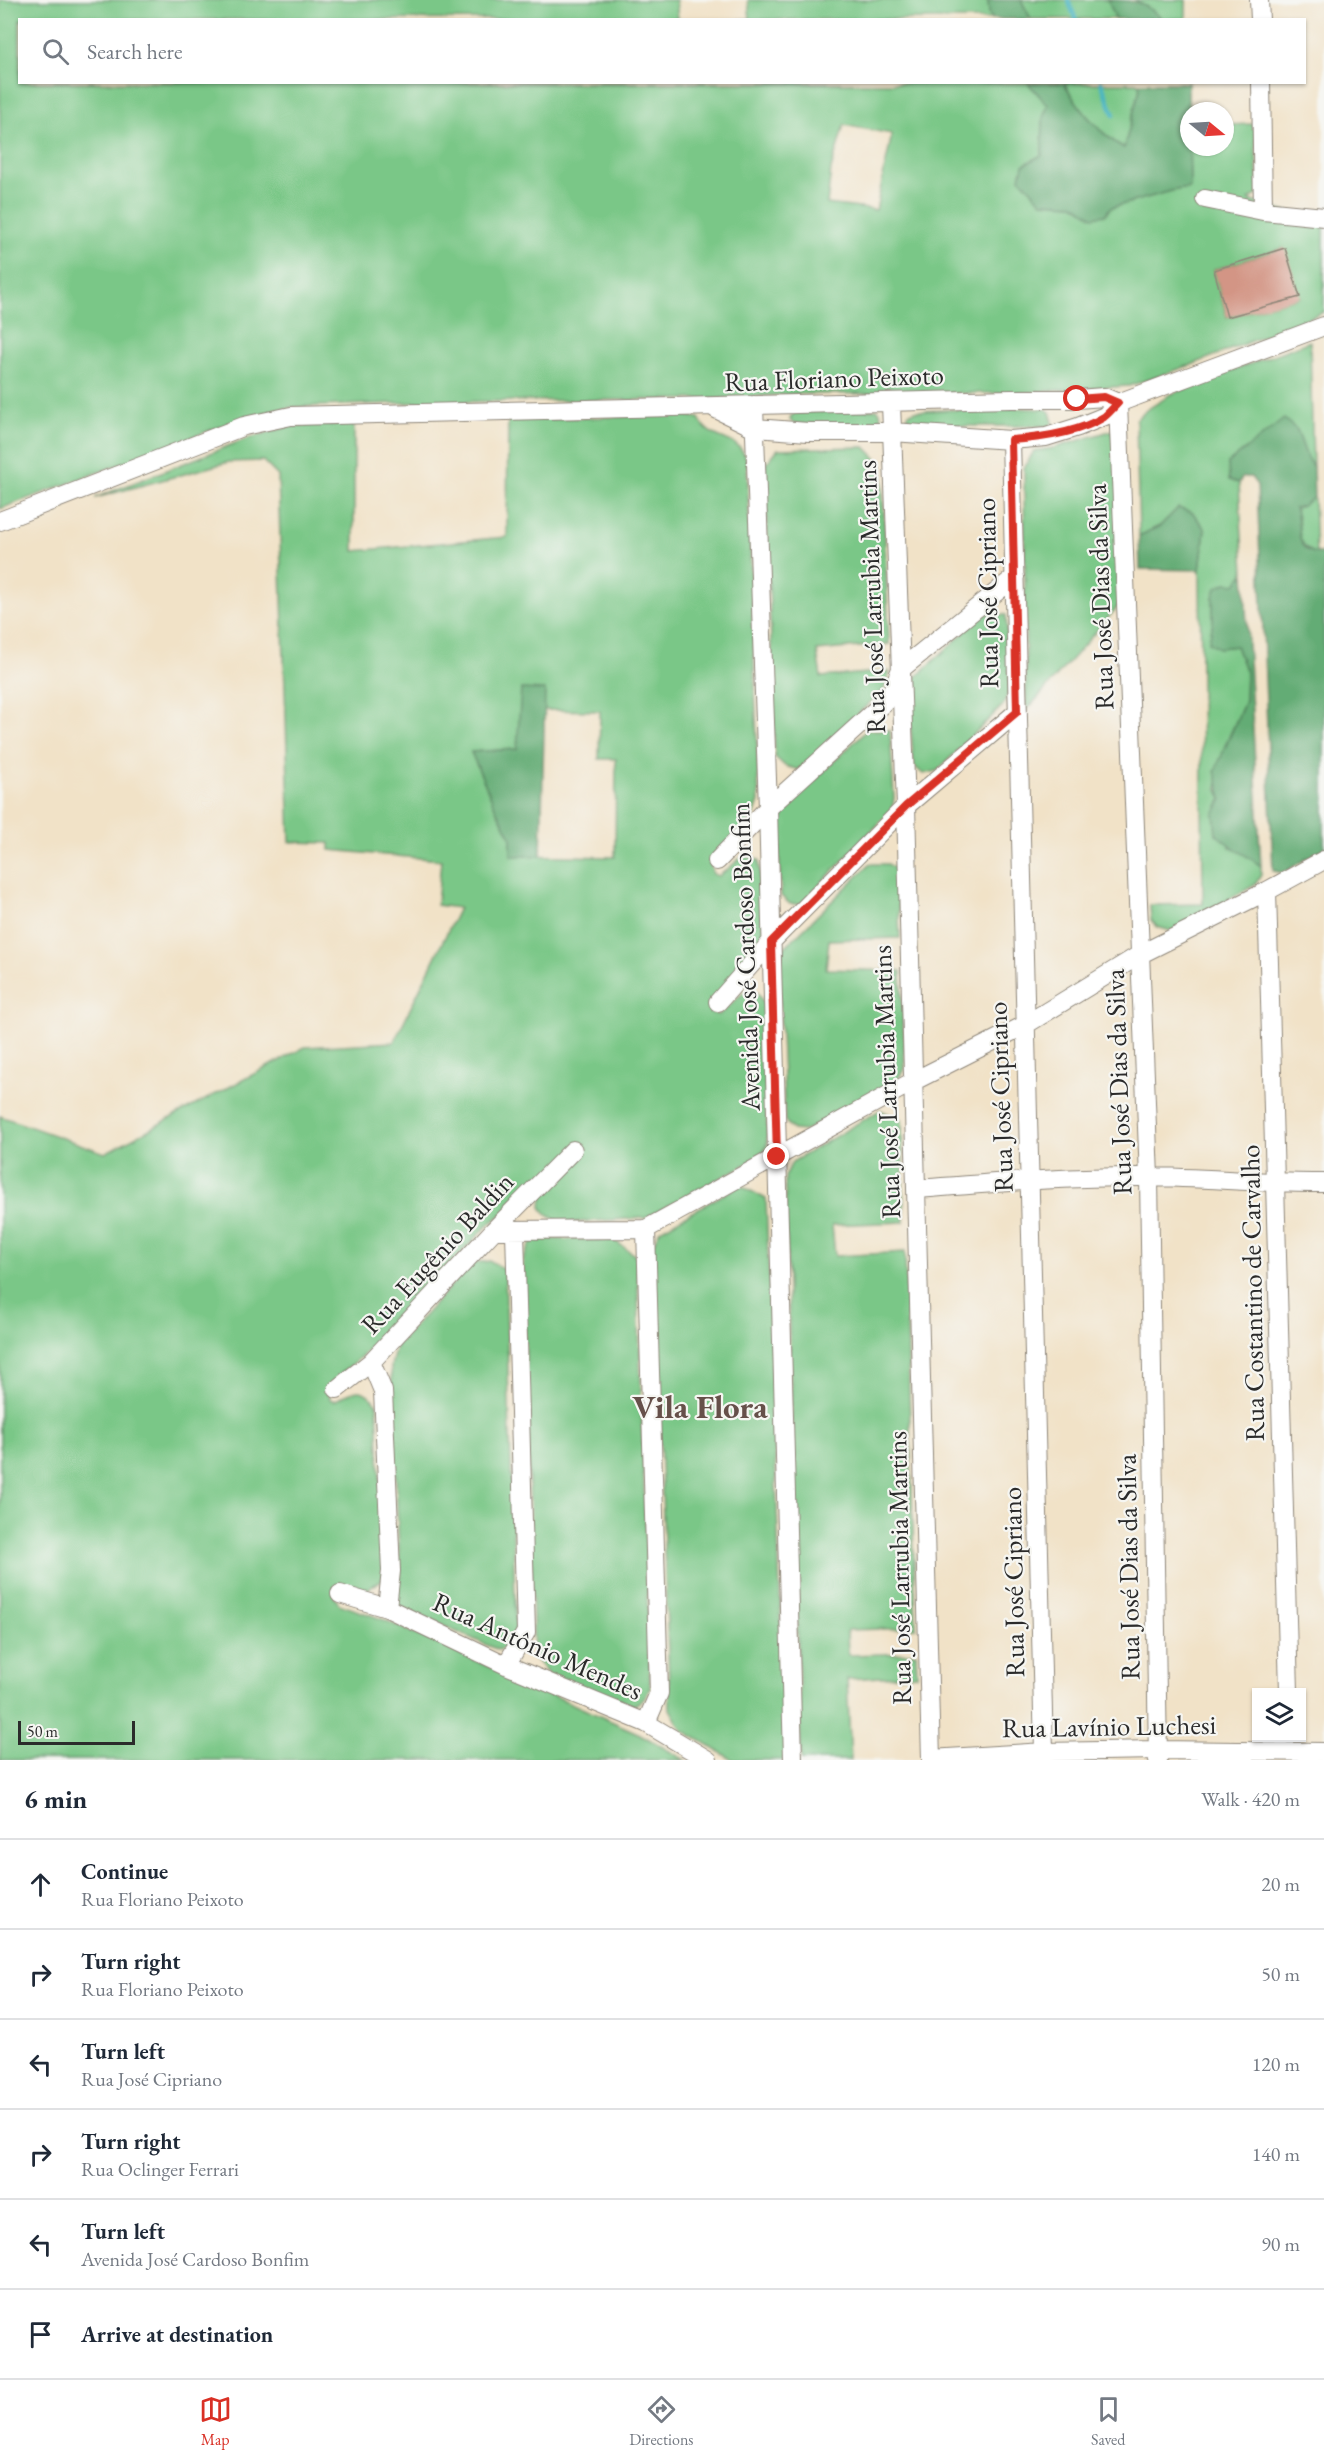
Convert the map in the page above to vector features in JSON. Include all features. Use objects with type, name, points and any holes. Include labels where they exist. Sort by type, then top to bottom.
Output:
[{"type":"street","points":[[1259,0],[1260,18]]},
{"type":"street","points":[[1261,84],[1263,211]]},
{"type":"street","points":[[1204,199],[1263,211],[1324,217]]},
{"type":"street","name":"Rua Floriano Peixoto","points":[[711,407],[754,428],[808,432],[892,432],[1011,440],[1046,437],[1105,416],[1118,403],[1324,326]]},
{"type":"street","name":"Rua Floriano Peixoto","points":[[711,407],[1104,397],[1118,403]]},
{"type":"street","name":"Rua José Larrubia Martins","points":[[891,403],[906,806],[931,1759]]},
{"type":"street","name":"Rua José Dias da Silva","points":[[1118,403],[1149,1177],[1157,1755]]},
{"type":"street","name":"Avenida José Cardoso Bonfim","points":[[754,405],[768,808],[793,1760]]},
{"type":"street","points":[[0,521],[244,426],[291,416],[711,407]]},
{"type":"street","name":"Rua José Cipriano","points":[[1011,440],[1044,1752]]},
{"type":"street","points":[[717,861],[768,808],[889,698],[901,669],[1015,578]]},
{"type":"street","points":[[718,1002],[771,942],[906,806],[1017,712]]},
{"type":"street","points":[[494,1230],[646,1229],[912,1082],[1025,1025],[1141,954],[1324,860]]},
{"type":"street","name":"Rua Costantino de Carvalho","points":[[1267,891],[1277,1183],[1289,1688]]},
{"type":"street","name":"Rua Eugênio Baldin","points":[[337,1389],[371,1362],[494,1230],[573,1150]]},
{"type":"street","points":[[916,1189],[1030,1180],[1149,1177],[1324,1183]]},
{"type":"street","points":[[646,1229],[659,1693],[646,1723]]},
{"type":"street","points":[[506,1665],[526,1632],[515,1231]]},
{"type":"street","points":[[371,1362],[383,1391],[391,1571],[387,1608]]},
{"type":"street","name":"Rua Antônio Mendes","points":[[340,1594],[387,1608],[506,1665],[646,1723],[708,1760]]},
{"type":"street","name":"Rua Lavínio Luchesi","points":[[931,1759],[1044,1752],[1157,1755],[1291,1750],[1324,1752]]},
{"type":"green space","points":[[0,0],[676,0],[678,18],[18,18],[18,84],[1029,84],[1048,105],[1043,118],[1042,155],[1023,165],[1042,202],[1074,204],[1105,215],[1109,208],[1190,188],[1189,156],[1234,156],[1234,125],[1255,124],[1258,194],[1249,200],[1324,224],[1324,312],[1194,364],[1129,386],[1011,393],[798,394],[710,399],[429,402],[292,407],[243,418],[0,509]],"holes":[[[844,125],[892,134],[876,210],[827,204],[831,169]],[[1284,248],[1300,297],[1227,317],[1214,270]]]},
{"type":"green space","points":[[748,0],[988,0],[992,18],[750,18]]},
{"type":"green space","points":[[988,0],[1021,0],[1030,18],[992,18]]},
{"type":"green space","points":[[1021,0],[1108,0],[1116,18],[1030,18]]},
{"type":"green space","points":[[1108,0],[1138,3],[1149,8],[1161,18],[1116,18]]},
{"type":"green space","points":[[1135,0],[1186,0],[1186,18],[1161,18]]},
{"type":"green space","points":[[1029,84],[1065,84],[1090,119],[1124,148],[1140,88],[1138,84],[1188,84],[1188,102],[1180,102],[1180,156],[1189,156],[1190,188],[1110,208],[1105,215],[1093,217],[1074,204],[1042,202],[1020,178],[1023,165],[1042,155],[1043,118],[1048,105]]},
{"type":"green space","points":[[1065,84],[1138,84],[1140,88],[1124,148],[1090,120]]},
{"type":"green space","points":[[1310,341],[1313,467],[1307,458],[1297,430],[1243,451],[1228,463],[1230,480],[1239,483],[1244,573],[1236,584],[1226,583],[1213,597],[1213,622],[1209,641],[1219,648],[1236,646],[1246,672],[1245,701],[1224,748],[1217,788],[1222,799],[1214,814],[1230,847],[1245,854],[1261,866],[1261,875],[1255,885],[1171,931],[1157,927],[1151,920],[1150,905],[1203,904],[1200,570],[1205,529],[1178,508],[1160,526],[1139,536],[1136,420],[1143,412],[1169,395]]},
{"type":"green space","points":[[877,409],[881,419],[873,425],[794,424],[790,420],[791,416],[797,412]]},
{"type":"green space","points":[[1046,409],[1050,412],[1053,423],[1049,426],[915,426],[907,419],[908,414],[915,411]]},
{"type":"green space","points":[[681,415],[699,418],[710,432],[737,445],[747,460],[759,802],[754,816],[710,863],[713,874],[719,876],[743,856],[759,860],[764,933],[758,950],[711,1006],[711,1013],[719,1015],[745,991],[758,993],[765,1005],[767,1146],[762,1156],[645,1218],[560,1223],[546,1214],[541,1207],[542,1194],[577,1158],[488,1225],[365,1353],[334,1380],[328,1389],[330,1399],[334,1401],[352,1392],[362,1391],[377,1405],[384,1569],[382,1580],[365,1591],[338,1584],[335,1586],[334,1596],[339,1604],[382,1619],[640,1734],[685,1760],[0,1760],[0,1116],[105,1153],[305,1047],[394,1042],[459,908],[437,905],[441,860],[330,850],[330,843],[290,842],[278,476],[263,461],[229,462],[95,498],[246,439],[291,426],[354,424],[354,551],[507,537],[508,420]],"holes":[[[544,690],[544,710],[600,711],[599,759],[616,759],[615,857],[511,855],[511,837],[471,752],[517,749]]]},
{"type":"green space","points":[[1284,419],[1297,430],[1307,458],[1313,467],[1314,497],[1295,508],[1300,539],[1307,550],[1324,553],[1324,848],[1283,873],[1273,871],[1257,485],[1251,477],[1243,477],[1239,483],[1229,480],[1228,463]]},
{"type":"green space","points":[[1113,430],[1129,594],[1026,711],[1024,468],[1034,451],[1054,448]]},
{"type":"green space","points":[[865,447],[882,464],[889,644],[817,651],[821,677],[890,671],[884,689],[799,770],[785,766],[775,757],[765,465],[778,449]]},
{"type":"green space","points":[[1314,497],[1316,554],[1303,544],[1295,508]]},
{"type":"green space","points":[[1178,508],[1193,513],[1205,529],[1200,570],[1140,569],[1139,536],[1160,526]]},
{"type":"green space","points":[[1244,573],[1261,866],[1216,834],[1214,814],[1222,799],[1215,771],[1245,701],[1246,672],[1236,646],[1219,648],[1209,642],[1213,622],[1213,597],[1216,588],[1226,583],[1236,584]]},
{"type":"green space","points":[[984,614],[1006,615],[1010,688],[1003,705],[937,771],[923,774],[914,766],[908,694],[912,681]]},
{"type":"green space","points":[[521,689],[545,690],[541,856],[511,856],[511,837],[471,752],[517,749]]},
{"type":"green space","points":[[867,730],[890,730],[894,798],[892,810],[801,904],[790,904],[781,896],[778,826],[787,806]]},
{"type":"green space","points":[[870,864],[888,864],[897,870],[900,938],[829,940],[826,969],[901,971],[905,1068],[895,1083],[804,1131],[793,1130],[785,1121],[778,967],[784,948]]},
{"type":"green space","points":[[880,1110],[902,1120],[904,1222],[832,1225],[835,1256],[905,1252],[916,1628],[847,1630],[848,1655],[916,1653],[917,1675],[847,1679],[851,1760],[801,1760],[785,1177],[792,1162]]},
{"type":"green space","points":[[740,1185],[766,1199],[786,1760],[733,1760],[682,1730],[670,1709],[653,1244],[660,1230]]},
{"type":"green space","points":[[533,1239],[614,1240],[637,1257],[650,1688],[643,1700],[631,1707],[549,1675],[534,1658],[523,1260]]},
{"type":"green space","points":[[491,1261],[505,1271],[516,1631],[509,1646],[498,1650],[398,1606],[396,1600],[400,1574],[391,1366],[396,1346],[472,1263]]},
{"type":"building","points":[[1285,248],[1300,297],[1227,317],[1214,270]]},
{"type":"waterway","points":[[1068,0],[1075,18]]},
{"type":"waterway","points":[[1102,84],[1114,115]]},
{"type":"district","name":"Vila Flora","points":[[700,1406]]},
{"type":"route","points":[[777,1157],[771,942],[906,806],[1017,712],[1011,440],[1046,437],[1078,427],[1105,416],[1118,403],[1104,397],[1077,399]]}]
